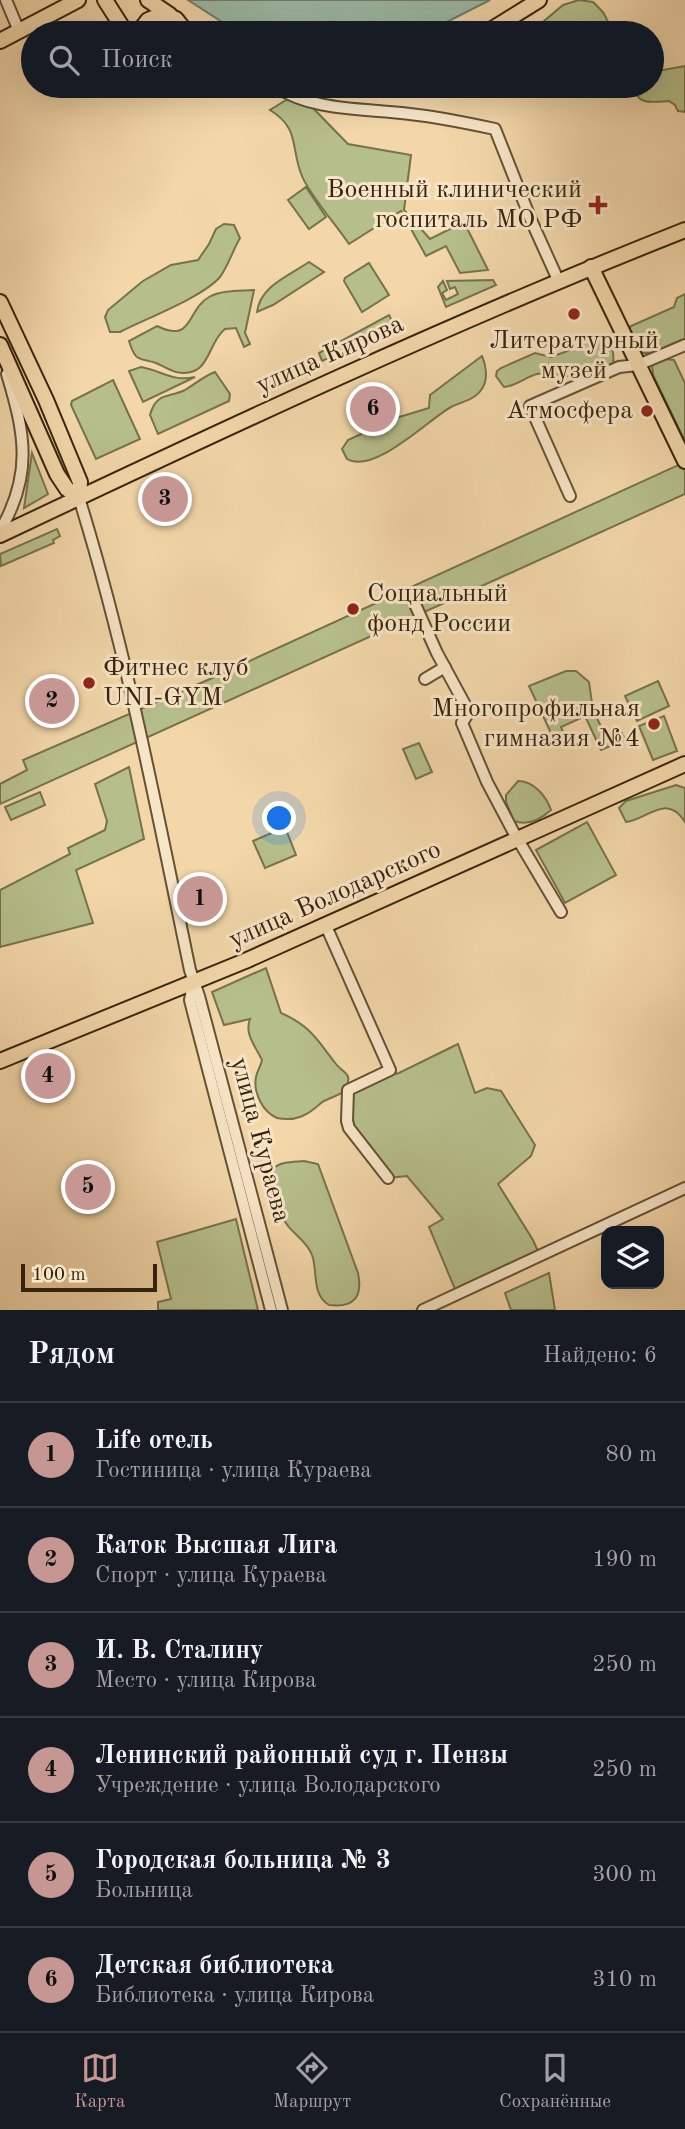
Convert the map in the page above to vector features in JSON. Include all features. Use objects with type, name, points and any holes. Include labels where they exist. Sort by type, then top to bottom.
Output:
[{"type":"main road","points":[[38,21],[78,0]]},
{"type":"main road","points":[[105,0],[118,21]]},
{"type":"main road","points":[[148,0],[179,21]]},
{"type":"main road","points":[[502,21],[529,0]]},
{"type":"main road","points":[[511,15],[539,0]]},
{"type":"main road","points":[[148,21],[163,14],[176,19]]},
{"type":"main road","points":[[0,41],[19,31]]},
{"type":"main road","name":"улица Кирова","points":[[0,533],[382,357],[591,267],[685,230]]},
{"type":"main road","points":[[591,267],[685,461]]},
{"type":"main road","points":[[0,302],[80,482],[79,498]]},
{"type":"main road","points":[[0,345],[57,474],[67,489],[79,498]]},
{"type":"main road","name":"улица Володарского","points":[[0,1060],[193,983],[326,926],[685,764]]},
{"type":"street","points":[[6,0],[19,31]]},
{"type":"street","points":[[295,98],[495,129],[558,282]]},
{"type":"street","points":[[570,496],[530,406],[620,367],[638,365],[685,345]]},
{"type":"street","points":[[0,358],[19,416],[24,453],[20,484],[12,512],[0,533]]},
{"type":"street","name":"улица Кураева","points":[[79,498],[97,556],[141,738],[193,983],[199,996],[282,1310]]},
{"type":"street","points":[[414,602],[444,667],[469,712],[462,723],[487,782],[517,840],[561,912]]},
{"type":"street","points":[[425,679],[444,667]]},
{"type":"street","points":[[326,926],[390,1070],[348,1090],[347,1104],[349,1128],[387,1178]]},
{"type":"street","name":"улица Кураева","points":[[193,983],[190,1000],[271,1310]]},
{"type":"street","points":[[423,1310],[685,1188]]},
{"type":"green space","points":[[579,0],[593,2],[608,21],[544,21],[563,5]]},
{"type":"green space","points":[[685,66],[685,112],[678,111],[669,101],[651,102],[639,98],[664,98],[664,70]]},
{"type":"green space","points":[[289,98],[306,101],[348,144],[411,155],[404,210],[430,239],[464,222],[488,270],[460,273],[446,246],[426,256],[401,211],[349,244],[306,183],[298,166],[291,132],[280,117],[270,110]]},
{"type":"green space","points":[[306,187],[326,217],[309,229],[288,200]]},
{"type":"green space","points":[[224,224],[234,225],[240,238],[226,268],[212,285],[120,332],[110,332],[105,317],[108,310],[143,281],[171,265],[198,260],[216,229]]},
{"type":"green space","points":[[309,262],[324,272],[273,305],[257,312],[259,303],[270,288]]},
{"type":"green space","points":[[369,263],[389,295],[362,312],[344,281]]},
{"type":"green space","points":[[493,280],[496,285],[446,307],[438,287],[443,281],[447,290],[442,293],[446,300],[458,294],[455,287],[450,289],[447,281]]},
{"type":"green space","points":[[254,290],[245,333],[250,344],[244,347],[236,328],[225,329],[202,365],[187,373],[176,372],[138,358],[134,353],[129,341],[157,326],[178,331],[184,328],[209,297],[225,292]]},
{"type":"green space","points":[[685,294],[685,339],[653,353],[641,353],[629,330],[631,326],[674,307],[677,298]]},
{"type":"green space","points":[[389,315],[396,329],[322,361],[319,353]]},
{"type":"green space","points":[[594,336],[608,341],[612,349],[613,364],[608,368],[578,379],[537,374],[504,387],[496,376],[501,368],[535,353],[551,357]]},
{"type":"green space","points":[[482,356],[486,380],[477,395],[441,413],[386,453],[358,462],[347,459],[342,449],[348,440],[381,428],[396,418],[429,408],[430,395]]},
{"type":"green space","points":[[665,359],[674,360],[685,383],[685,441],[653,375],[652,365]]},
{"type":"green space","points":[[141,367],[174,377],[195,377],[143,402],[129,371]]},
{"type":"green space","points":[[215,372],[230,394],[229,401],[158,434],[150,415],[159,399],[185,390]]},
{"type":"green space","points":[[113,380],[140,439],[96,459],[71,405],[72,401]]},
{"type":"green space","points":[[32,453],[48,494],[24,508]]},
{"type":"green space","points":[[685,462],[685,494],[0,804],[0,784],[27,770],[23,760],[210,679]]},
{"type":"green space","points":[[57,529],[60,536],[53,540],[54,543],[1,566],[0,554]]},
{"type":"green space","points":[[566,671],[576,671],[589,682],[593,710],[604,733],[619,727],[625,740],[601,750],[585,716],[561,727],[567,741],[557,746],[529,686]]},
{"type":"green space","points":[[658,681],[669,706],[637,721],[625,696]]},
{"type":"green space","points":[[664,716],[677,751],[653,760],[639,726]]},
{"type":"green space","points":[[419,743],[432,772],[416,779],[403,749]]},
{"type":"green space","points":[[129,767],[144,839],[76,870],[93,923],[0,947],[0,890],[70,854],[68,848],[105,830],[107,821],[95,784]]},
{"type":"green space","points":[[518,781],[539,790],[551,810],[534,821],[514,821],[506,795]]},
{"type":"green space","points":[[676,785],[685,788],[685,822],[678,813],[664,808],[626,822],[619,808],[626,801]]},
{"type":"green space","points":[[40,792],[45,805],[11,820],[5,807]]},
{"type":"green space","points":[[587,822],[616,875],[565,903],[536,850]]},
{"type":"green space","points":[[285,827],[296,855],[265,868],[253,841]]},
{"type":"green space","points":[[266,968],[281,1013],[307,1029],[348,1078],[343,1092],[296,1118],[277,1118],[263,1107],[255,1083],[262,1060],[248,1030],[250,1019],[224,1025],[212,992]]},
{"type":"green space","points":[[458,1044],[475,1093],[487,1088],[501,1091],[535,1145],[531,1156],[498,1184],[540,1256],[457,1294],[429,1227],[443,1219],[407,1176],[388,1178],[372,1158],[353,1127],[348,1090],[395,1071],[397,1074]]},
{"type":"green space","points":[[304,1161],[318,1164],[358,1273],[358,1294],[345,1305],[329,1305],[323,1300],[317,1289],[314,1261],[310,1251],[285,1222],[276,1197],[272,1180],[273,1169],[284,1163]]},
{"type":"green space","points":[[236,1219],[258,1310],[158,1310],[158,1302],[171,1299],[157,1242]]},
{"type":"green space","points":[[549,1273],[555,1310],[511,1310],[505,1293]]},
{"type":"shaded area","points":[[188,0],[490,0],[449,21],[220,21]]},
{"type":"place","name":"Военный клинический госпиталь МО РФ","points":[[598,205]]},
{"type":"place","name":"Литературный музей","points":[[574,314]]},
{"type":"place","name":"Детская библиотека","points":[[373,409]]},
{"type":"place","name":"Атмосфера","points":[[647,411]]},
{"type":"place","name":"И. В. Сталину","points":[[165,499]]},
{"type":"place","name":"Социальный фонд России","points":[[353,609]]},
{"type":"place","name":"Фитнес клуб UNI-GYM","points":[[89,683]]},
{"type":"place","name":"Каток Высшая Лига","points":[[52,701]]},
{"type":"place","name":"Многопрофильная гимназия №4","points":[[654,724]]},
{"type":"place","name":"Life отель","points":[[200,899]]},
{"type":"place","name":"Ленинский районный суд г. Пензы","points":[[48,1076]]},
{"type":"place","name":"Городская больница № 3","points":[[88,1187]]}]
